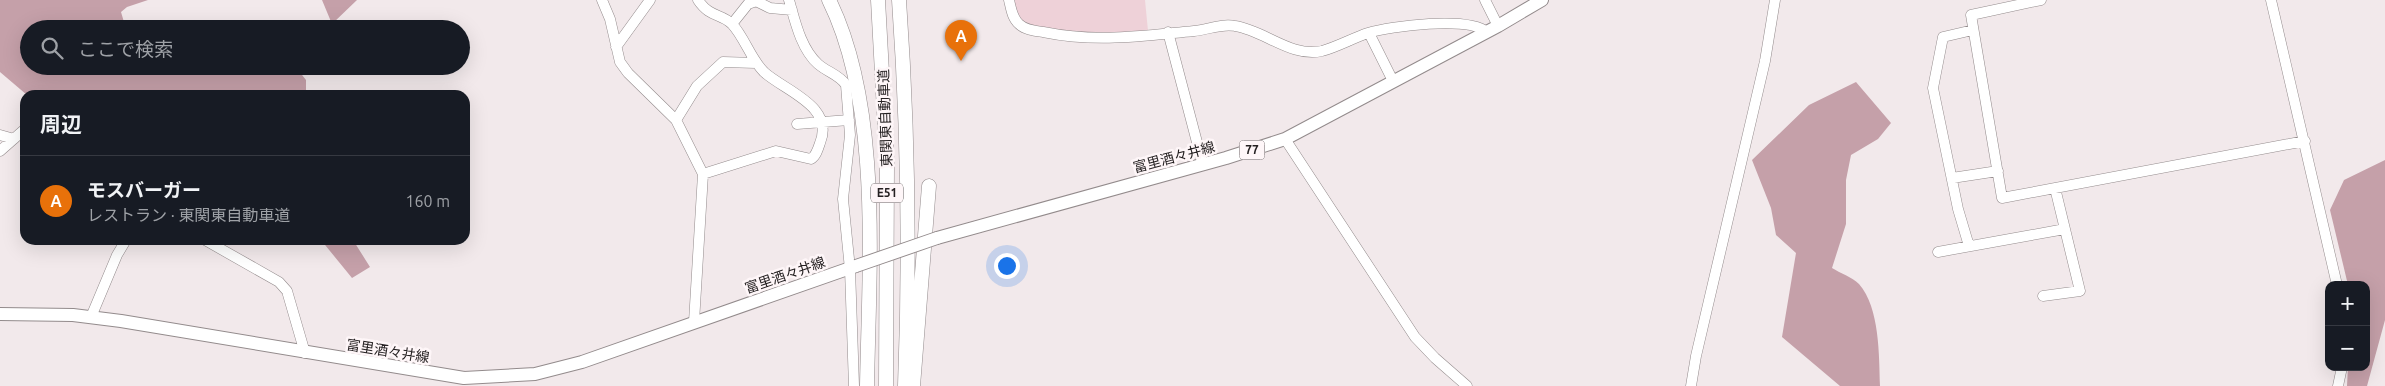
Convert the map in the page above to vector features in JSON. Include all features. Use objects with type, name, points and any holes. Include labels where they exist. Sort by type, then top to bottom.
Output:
[{"type":"highway","points":[[829,0],[847,43],[864,128],[868,204],[867,386]]},
{"type":"highway","name":"東関東自動車道","points":[[878,0],[887,164],[886,386]]},
{"type":"highway","name":"東関東自動車道","points":[[899,0],[904,67],[907,211],[905,386]]},
{"type":"highway","points":[[913,386],[929,186]]},
{"type":"main road","name":"富里酒々井線","points":[[0,314],[90,317],[464,378],[510,377],[536,374],[582,362],[937,238],[1202,165],[1285,139],[1492,29],[1542,0]]},
{"type":"street","points":[[602,0],[610,19],[620,62],[628,73],[676,120],[703,174],[694,322]]},
{"type":"street","points":[[616,47],[650,0]]},
{"type":"street","points":[[698,0],[710,14],[732,24],[756,63],[767,74],[808,103],[819,114],[823,122],[822,139],[814,157],[811,159],[776,151],[703,174]]},
{"type":"street","points":[[1009,0],[1014,18],[1026,29],[1090,39],[1138,37],[1235,25],[1277,44],[1303,50],[1321,51],[1369,33],[1408,25],[1431,23],[1492,29],[1485,0]]},
{"type":"street","points":[[1691,386],[1696,356],[1764,61],[1775,0]]},
{"type":"street","points":[[2042,0],[1971,16],[2002,198],[2305,142]]},
{"type":"street","points":[[2271,0],[2305,142],[2335,281]]},
{"type":"street","points":[[732,24],[748,4],[756,1],[770,8],[791,5],[805,49],[817,63],[830,73],[842,78],[846,84],[849,120],[842,199],[853,267],[854,386]]},
{"type":"street","points":[[1969,246],[1933,88],[1943,38],[1973,30]]},
{"type":"street","points":[[1168,32],[1202,165]]},
{"type":"street","points":[[1369,33],[1394,81]]},
{"type":"street","points":[[676,120],[697,86],[723,62],[756,63]]},
{"type":"street","points":[[797,124],[849,120]]},
{"type":"street","points":[[0,151],[20,134]]},
{"type":"street","points":[[0,135],[14,139]]},
{"type":"street","points":[[1285,139],[1414,337],[1467,386]]},
{"type":"street","points":[[1952,178],[1998,172]]},
{"type":"street","points":[[2043,296],[2080,291],[2055,188]]},
{"type":"street","points":[[1938,252],[2065,228]]},
{"type":"street","points":[[90,317],[123,245]]},
{"type":"street","points":[[214,245],[279,282],[287,291],[305,352]]},
{"type":"street","points":[[2338,386],[2341,371]]},
{"type":"shaded area","points":[[0,0],[148,0],[127,7],[121,12],[123,20],[20,20],[20,75],[302,75],[306,80],[306,90],[21,90],[0,72]]},
{"type":"shaded area","points":[[322,0],[357,0],[336,20],[330,20]]},
{"type":"shaded area","points":[[1012,0],[1145,0],[1148,31],[1091,36],[1028,26],[1020,22]]},
{"type":"shaded area","points":[[1856,82],[1891,123],[1878,139],[1851,155],[1846,180],[1846,224],[1832,268],[1859,284],[1871,306],[1877,333],[1880,386],[1840,386],[1782,337],[1796,253],[1776,235],[1771,208],[1752,160],[1809,105]]},
{"type":"shaded area","points":[[2385,160],[2385,320],[2367,386],[2347,386],[2348,371],[2370,371],[2370,281],[2347,281],[2330,210],[2344,180]]},
{"type":"shaded area","points":[[325,245],[356,245],[370,267],[352,278]]},
{"type":"place","name":"モスバーガー","points":[[961,61]]}]
